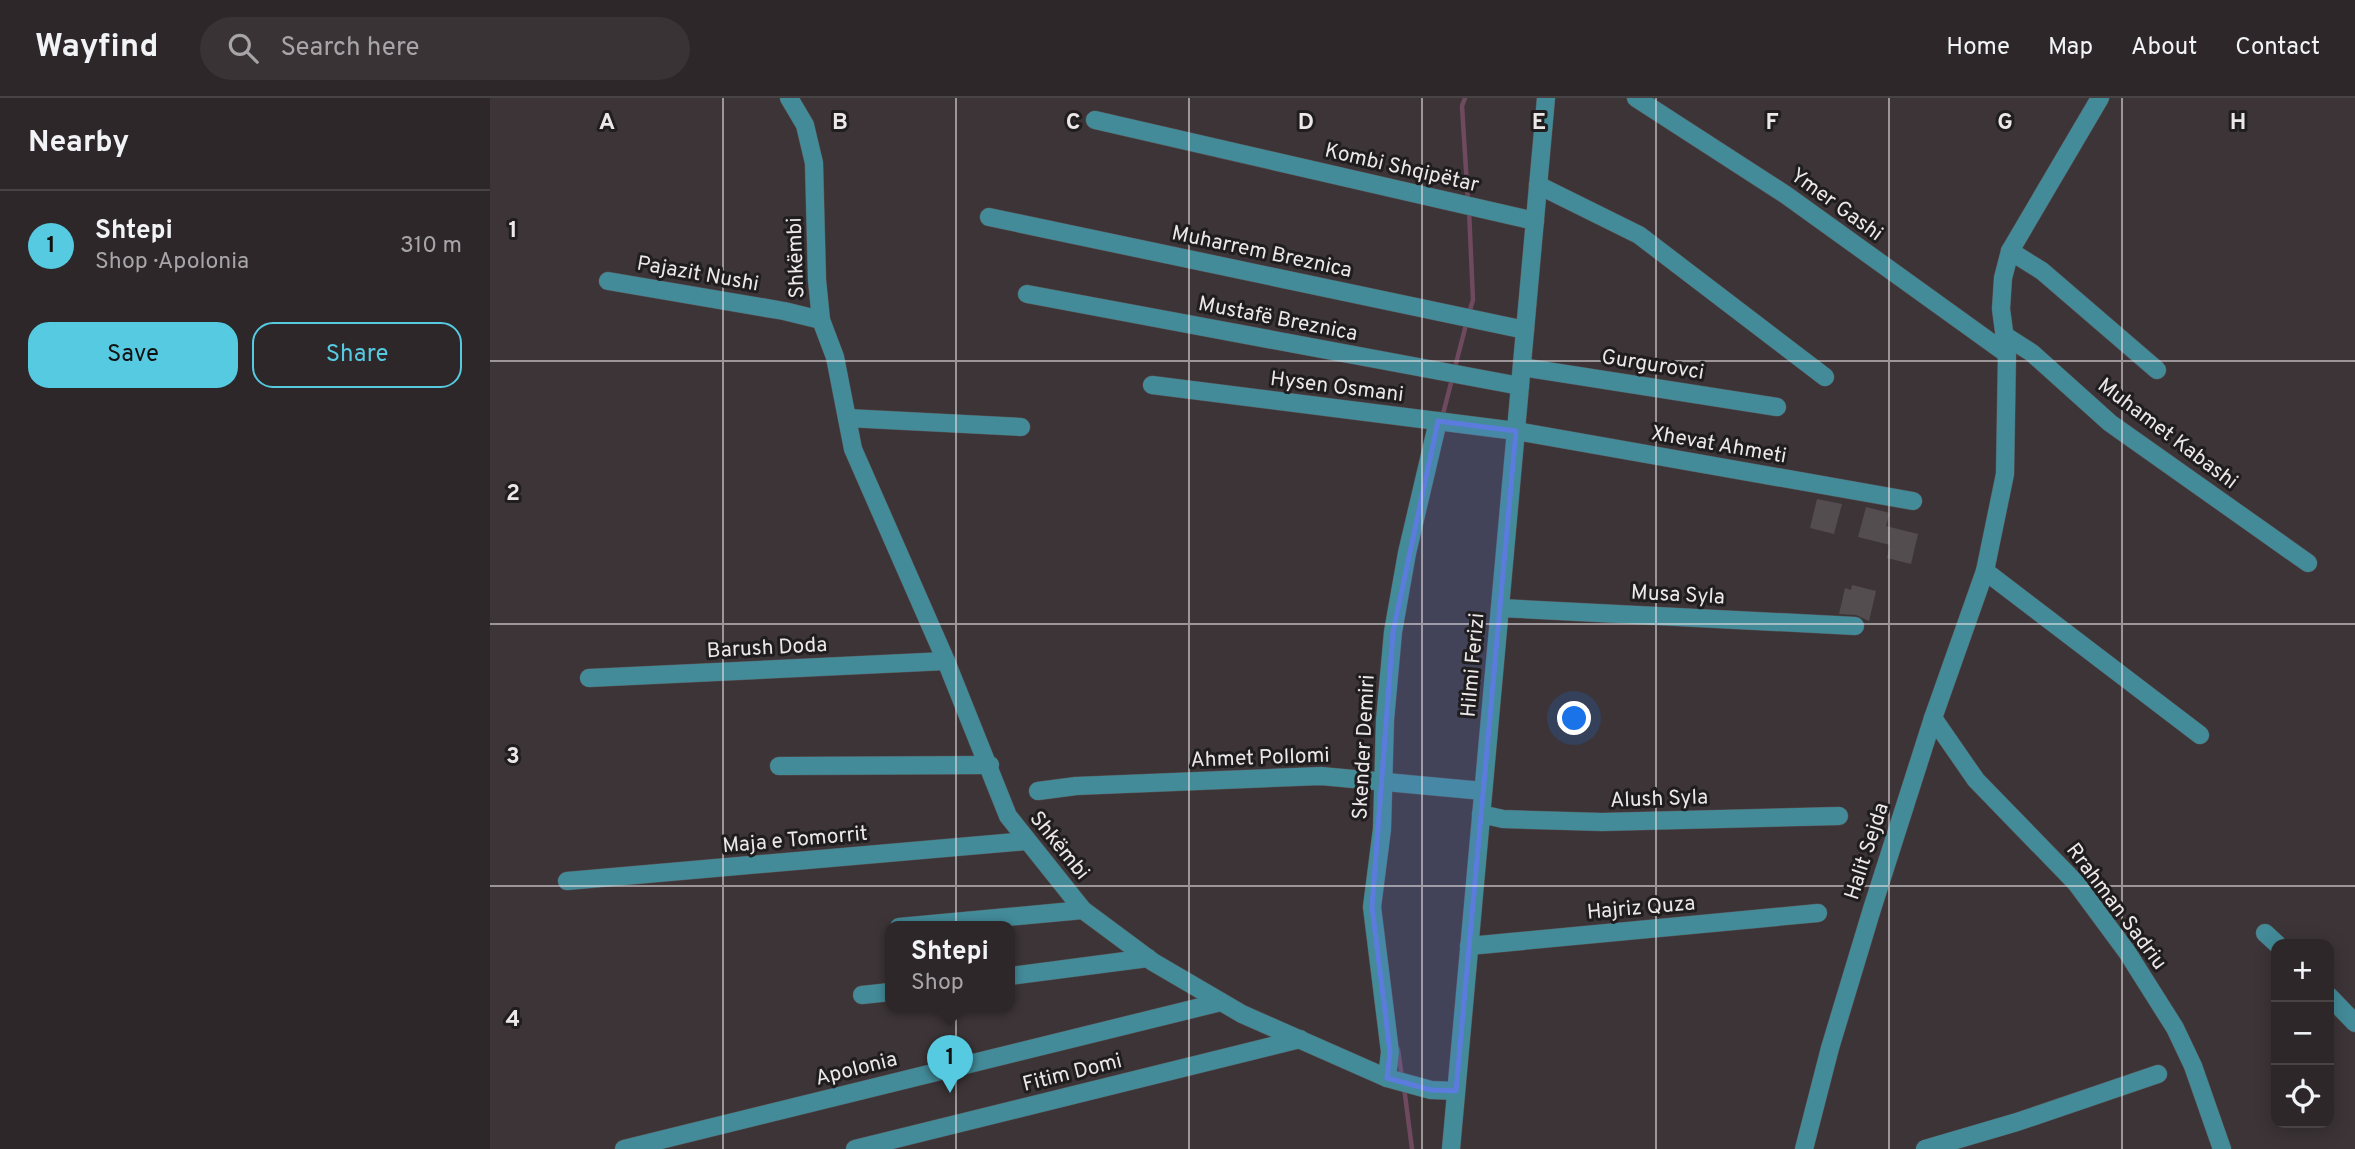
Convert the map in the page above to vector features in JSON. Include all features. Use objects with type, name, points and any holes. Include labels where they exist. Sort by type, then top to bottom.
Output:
[{"type":"street","name":"Shkëmbi","points":[[789,98],[805,125],[814,163],[817,280],[821,320],[835,358],[858,460],[946,661],[1009,816],[1026,841],[1083,910],[1147,958],[1221,1002],[1391,1080],[1456,1091]]},
{"type":"street","name":"Hilmi Ferizi","points":[[1451,1149],[1546,98]]},
{"type":"street","name":"Ymer Gashi","points":[[1636,98],[1786,195],[2007,354]]},
{"type":"street","points":[[2007,354],[2003,278],[2010,251],[2100,98]]},
{"type":"street","name":"Kombi Shqipëtar","points":[[1095,120],[1535,221]]},
{"type":"street","points":[[1538,185],[1639,235],[1825,377]]},
{"type":"street","name":"Muharrem Breznica","points":[[989,217],[1525,330]]},
{"type":"street","name":"Muhamet Kabashi","points":[[2010,251],[2042,271],[2157,370]]},
{"type":"street","name":"Pajazit Nushi","points":[[608,281],[784,310],[821,320]]},
{"type":"street","name":"Mustafë Breznica","points":[[1027,294],[1520,386]]},
{"type":"street","name":"Muhamet Kabashi","points":[[2004,335],[2032,353],[2110,423],[2308,563]]},
{"type":"street","name":"Halit Sejda","points":[[1804,1149],[1830,1048],[1933,718],[1984,571],[2004,474],[2007,354]]},
{"type":"street","name":"Gurgurovci","points":[[1522,367],[1777,407]]},
{"type":"street","name":"Hysen Osmani","points":[[1152,385],[1516,431]]},
{"type":"street","points":[[847,418],[1021,427]]},
{"type":"street","name":"Skender Demiri","points":[[1391,1080],[1372,907],[1389,781],[1385,720],[1393,632],[1407,553],[1443,422]]},
{"type":"street","name":"Xhevat Ahmeti","points":[[1516,431],[1913,501]]},
{"type":"street","points":[[1984,571],[2200,735]]},
{"type":"street","name":"Musa Syla","points":[[1500,608],[1854,626]]},
{"type":"street","name":"Barush Doda","points":[[589,678],[946,661]]},
{"type":"street","name":"Rrahman Sadriu","points":[[1933,718],[1976,780],[2077,883],[2127,952],[2175,1028],[2193,1066],[2222,1149]]},
{"type":"street","points":[[779,766],[990,765]]},
{"type":"street","name":"Ahmet Pollomi","points":[[1038,791],[1076,786],[1321,776],[1483,791]]},
{"type":"street","name":"Alush Syla","points":[[1481,814],[1503,819],[1602,822],[1839,816]]},
{"type":"street","name":"Maja e Tomorrit","points":[[567,881],[1026,841]]},
{"type":"street","points":[[964,921],[1083,910]]},
{"type":"street","name":"Hajriz Quza","points":[[1469,946],[1818,913]]},
{"type":"street","points":[[1015,975],[1147,958]]},
{"type":"street","points":[[862,995],[885,993]]},
{"type":"street","points":[[2334,1001],[2355,1023]]},
{"type":"street","name":"Apolonia","points":[[624,1149],[1221,1002]]},
{"type":"street","name":"Fitim Domi","points":[[855,1149],[1300,1039]]},
{"type":"street","points":[[1925,1149],[2017,1122],[2158,1074]]},
{"type":"highlighted area","points":[[1438,421],[1516,431],[1456,1091],[1431,1090],[1387,1078],[1390,1052],[1372,907],[1393,632]]},
{"type":"building","points":[[1817,499],[1842,504],[1834,534],[1810,528]]},
{"type":"building","points":[[1866,507],[1890,513],[1886,526],[1918,534],[1911,564],[1887,558],[1890,545],[1858,537]]},
{"type":"building","points":[[1852,585],[1876,591],[1869,621],[1856,615],[1839,614],[1845,588],[1851,590]]},
{"type":"waterway","points":[[1465,98],[1462,106],[1468,202]]},
{"type":"waterway","points":[[1469,210],[1473,300],[1469,313]]},
{"type":"waterway","points":[[1454,371],[1467,321]]},
{"type":"waterway","points":[[1442,418],[1452,379]]},
{"type":"waterway","points":[[1398,1049],[1402,1078]]},
{"type":"waterway","points":[[1404,1087],[1412,1149]]},
{"type":"place","name":"Shtepi","points":[[950,1093]]}]
